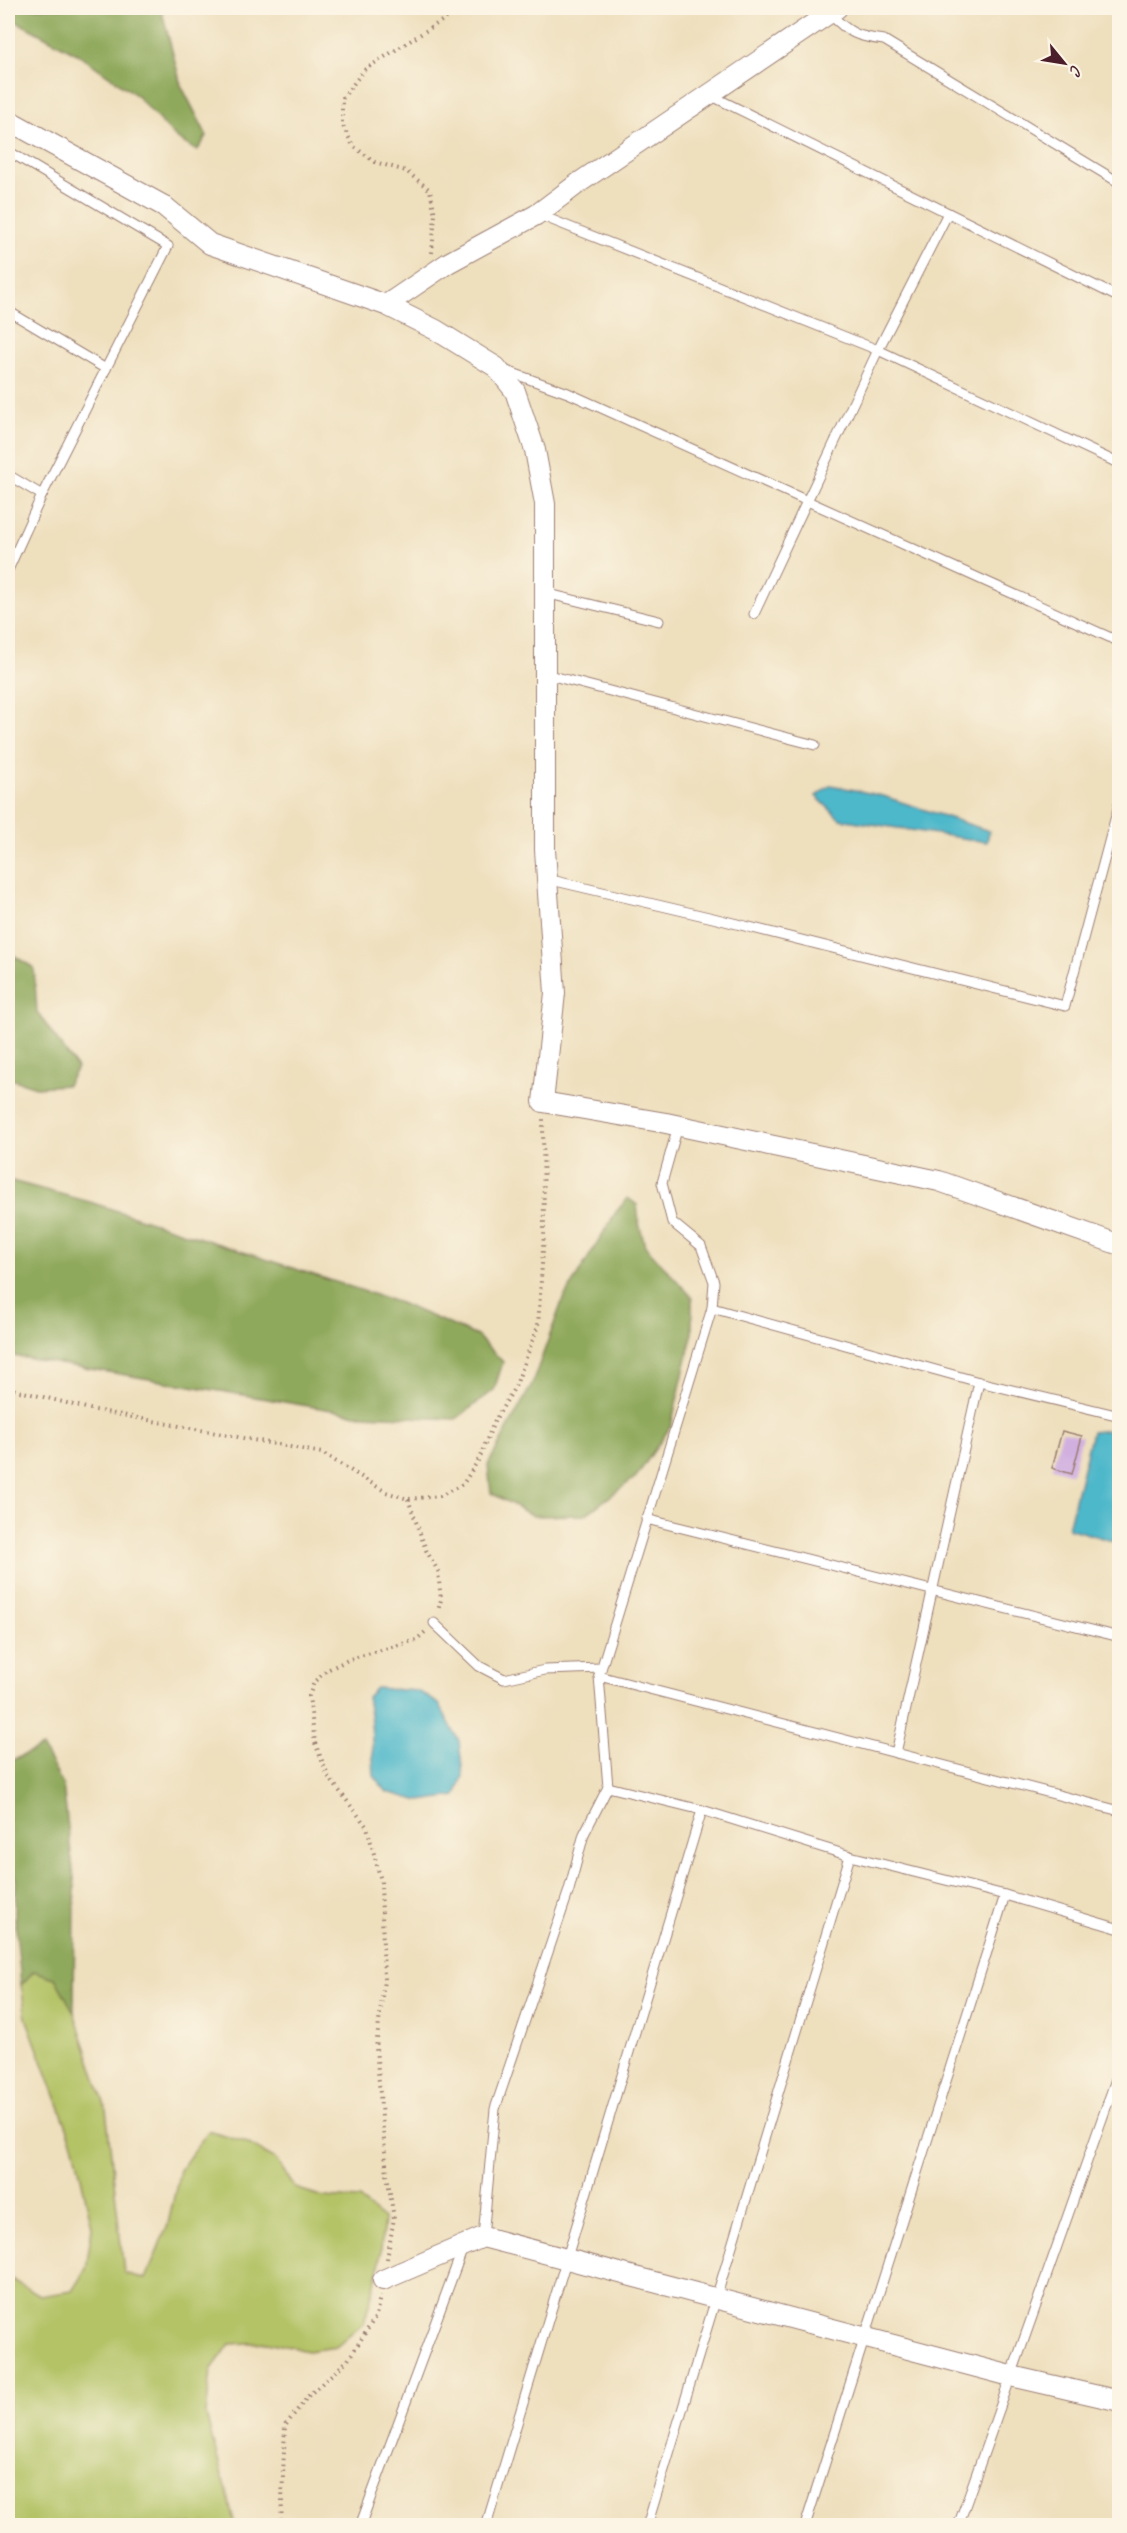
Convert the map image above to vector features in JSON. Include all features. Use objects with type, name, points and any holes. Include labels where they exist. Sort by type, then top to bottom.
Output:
[{"type":"street","points":[[386,306],[448,263],[537,214],[580,182],[833,11]]},
{"type":"street","points":[[8,120],[164,206],[210,244],[386,306],[436,330],[496,367],[515,392],[535,450],[545,504],[544,828],[555,993],[543,1102],[678,1126],[939,1181],[1119,1245]]},
{"type":"street","points":[[383,2280],[483,2237],[866,2339],[1119,2401]]},
{"type":"lane","points":[[833,11],[845,30],[860,38],[884,40],[1119,183]]},
{"type":"lane","points":[[709,94],[1119,298]]},
{"type":"lane","points":[[8,151],[168,246],[42,495],[8,570]]},
{"type":"lane","points":[[754,614],[878,350],[948,213]]},
{"type":"lane","points":[[537,214],[878,350],[1119,464]]},
{"type":"lane","points":[[8,311],[106,369]]},
{"type":"lane","points":[[496,367],[568,393],[1119,642]]},
{"type":"lane","points":[[8,475],[42,495]]},
{"type":"lane","points":[[545,593],[659,621]]},
{"type":"lane","points":[[545,674],[815,745]]},
{"type":"lane","points":[[547,879],[1065,1006],[1119,801]]},
{"type":"lane","points":[[483,2237],[495,2109],[566,1900],[584,1834],[608,1787],[600,1672],[712,1308],[714,1282],[701,1246],[672,1222],[662,1183],[678,1126]]},
{"type":"lane","points":[[712,1308],[979,1382],[1119,1416]]},
{"type":"lane","points":[[896,1753],[979,1382]]},
{"type":"lane","points":[[646,1519],[1119,1637]]},
{"type":"lane","points":[[434,1623],[479,1666],[504,1679],[545,1670],[600,1672],[1119,1811]]},
{"type":"lane","points":[[608,1787],[702,1810],[850,1856],[1005,1895],[1119,1929]]},
{"type":"lane","points":[[486,2526],[702,1810]]},
{"type":"lane","points":[[647,2526],[850,1856]]},
{"type":"lane","points":[[805,2526],[1005,1895]]},
{"type":"lane","points":[[958,2526],[1119,2068]]},
{"type":"lane","points":[[360,2526],[464,2245]]},
{"type":"path","points":[[430,276],[435,215],[430,190],[406,171],[375,162],[353,146],[342,124],[342,99],[364,70],[462,8]]},
{"type":"path","points":[[8,1388],[90,1409],[322,1453],[386,1492],[408,1499],[440,1496],[463,1484],[479,1459],[494,1422],[516,1385],[538,1326],[544,1234],[543,1102]]},
{"type":"path","points":[[281,2526],[285,2426],[308,2396],[348,2360],[376,2316],[394,2218],[387,2175],[376,2048],[384,1980],[381,1881],[367,1827],[328,1776],[315,1743],[309,1696],[314,1682],[327,1670],[350,1659],[416,1640],[434,1623],[441,1600],[438,1570],[426,1550],[408,1499]]},
{"type":"green space","points":[[8,8],[161,8],[181,85],[207,136],[197,151],[176,138],[136,95],[79,55],[8,17]]},
{"type":"green space","points":[[8,952],[34,968],[37,1012],[77,1068],[67,1085],[36,1087],[8,1078]]},
{"type":"green space","points":[[8,1180],[90,1202],[400,1303],[477,1336],[503,1362],[494,1390],[456,1419],[361,1415],[8,1355]]},
{"type":"green space","points":[[628,1198],[637,1205],[645,1246],[692,1297],[692,1336],[671,1426],[636,1477],[585,1515],[533,1516],[491,1493],[488,1465],[532,1384],[563,1299],[616,1212]]},
{"type":"green space","points":[[42,1747],[63,1785],[75,1887],[74,2012],[55,1978],[34,1971],[21,1985],[15,1917],[16,1880],[8,1860],[8,1762]]},
{"type":"green space","points":[[34,1971],[55,1978],[74,2012],[106,2109],[124,2273],[146,2279],[168,2224],[180,2170],[208,2131],[245,2142],[276,2159],[295,2188],[324,2197],[359,2199],[384,2219],[379,2268],[364,2323],[336,2347],[308,2351],[268,2342],[230,2344],[211,2370],[206,2415],[235,2525],[8,2525],[8,2277],[40,2296],[72,2291],[86,2269],[92,2227],[74,2146],[26,2018],[21,1985]]},
{"type":"water","points":[[831,785],[883,796],[989,831],[987,842],[840,819],[816,796]]},
{"type":"water","points":[[1120,1429],[1119,1543],[1068,1528],[1092,1432]]},
{"type":"water","points":[[376,1688],[418,1691],[439,1704],[459,1741],[463,1776],[456,1796],[420,1801],[387,1792],[374,1776],[371,1720],[367,1697]]},
{"type":"building","points":[[1062,1431],[1082,1436],[1072,1474],[1052,1468]]}]
